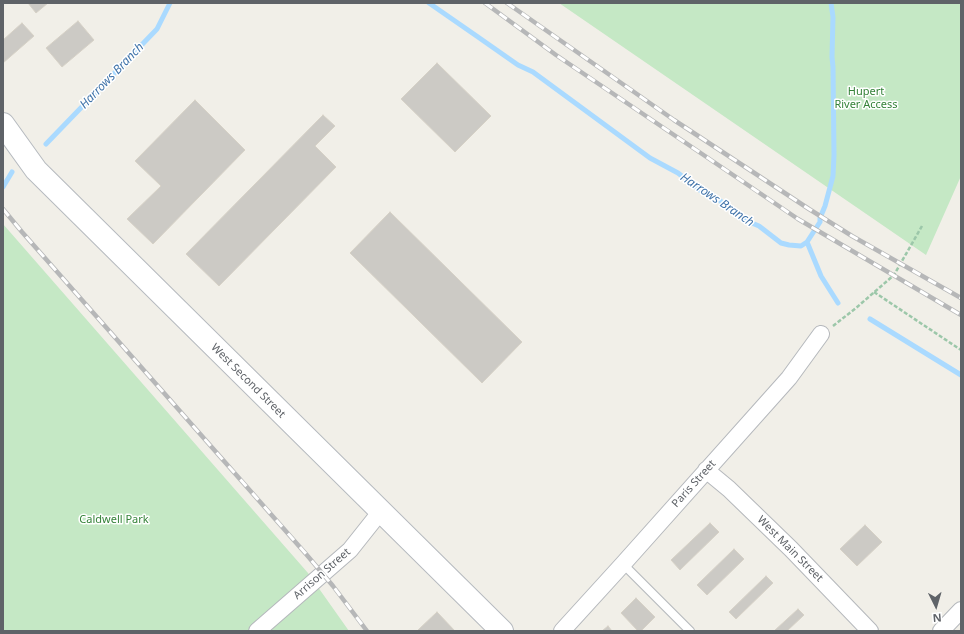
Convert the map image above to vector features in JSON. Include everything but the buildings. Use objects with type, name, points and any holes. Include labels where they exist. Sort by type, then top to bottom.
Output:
[{"type":"main road","name":"West Second Street","points":[[5,132],[36,170],[502,631]]},
{"type":"street","name":"Paris Street","points":[[562,631],[789,378],[822,334]]},
{"type":"street","name":"West Main Street","points":[[706,470],[729,489],[791,549],[870,631]]},
{"type":"street","name":"Arrison Street","points":[[257,631],[350,550],[381,511]]},
{"type":"street","points":[[941,631],[961,610]]},
{"type":"lane","points":[[623,564],[690,631]]},
{"type":"path","points":[[822,334],[856,308],[894,275],[922,226]]},
{"type":"path","points":[[874,292],[961,350]]},
{"type":"green space","name":"Hupert River Access","points":[[559,3],[961,3],[961,176],[926,255]]},
{"type":"green space","name":"Caldwell Park","points":[[3,224],[308,573],[349,631],[3,631]]},
{"type":"waterway","name":"Harrows Branch","points":[[46,144],[157,29],[170,3]]},
{"type":"waterway","name":"Harrows Branch","points":[[429,3],[518,65],[533,72],[650,158],[678,173],[701,191],[711,194],[747,221],[759,226],[781,243],[801,246],[807,242],[820,222],[833,176],[833,17],[831,3]]},
{"type":"waterway","name":"Harrows Branch","points":[[3,187],[12,172]]},
{"type":"waterway","points":[[807,242],[821,276],[838,303]]},
{"type":"waterway","points":[[870,319],[961,375]]},
{"type":"railway","points":[[485,3],[556,55],[798,219],[961,315]]},
{"type":"railway","points":[[507,3],[674,120],[809,209],[852,236],[961,298]]},
{"type":"railway","points":[[3,209],[306,554],[333,586],[367,631]]}]
